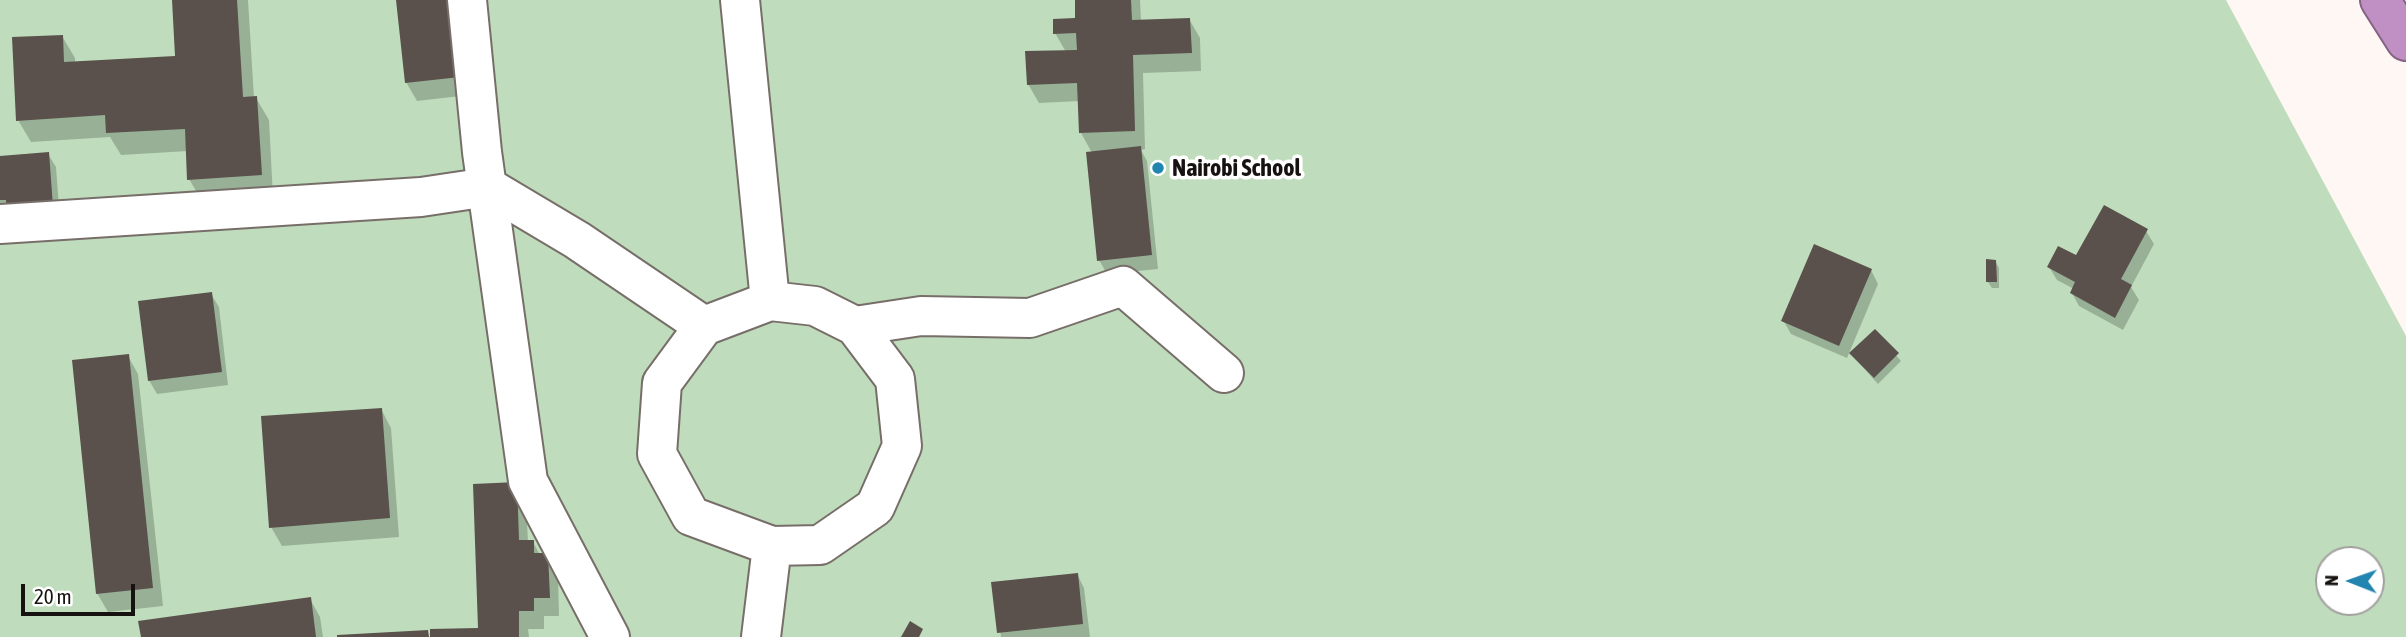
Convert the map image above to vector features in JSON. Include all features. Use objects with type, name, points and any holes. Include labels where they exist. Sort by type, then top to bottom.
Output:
[{"type":"highway","points":[[2380,0],[2406,41]]},
{"type":"lane","points":[[467,0],[476,103],[528,481],[610,637]]},
{"type":"lane","points":[[740,0],[770,301]]},
{"type":"lane","points":[[0,224],[421,197],[488,187],[577,240],[704,326]]},
{"type":"lane","points":[[855,326],[921,316],[1030,318],[1123,286],[1224,373]]},
{"type":"lane","points":[[770,301],[815,306],[855,326],[895,379],[902,446],[875,507],[820,545],[772,546],[691,516],[657,454],[662,383],[704,326],[770,301]]},
{"type":"lane","points":[[761,637],[772,546]]},
{"type":"green space","name":"Nairobi School","points":[[0,0],[2226,0],[2406,336],[2406,637],[0,637]]},
{"type":"building","points":[[172,0],[237,0],[243,97],[257,96],[262,175],[187,180],[185,129],[106,133],[105,115],[16,121],[12,37],[63,35],[64,62],[175,56]]},
{"type":"building","points":[[396,0],[460,0],[469,76],[405,83]]},
{"type":"building","points":[[1075,0],[1131,0],[1132,20],[1190,18],[1192,53],[1133,55],[1135,131],[1079,133],[1077,83],[1027,85],[1025,51],[1077,50],[1076,33],[1053,34],[1053,19],[1075,18]]},
{"type":"building","points":[[1141,146],[1152,255],[1097,261],[1086,152]]},
{"type":"building","points":[[49,152],[53,207],[7,210],[6,200],[0,200],[0,156]]},
{"type":"building","points":[[2104,205],[2148,229],[2121,279],[2132,285],[2115,318],[2070,293],[2075,282],[2047,267],[2058,246],[2076,255]]},
{"type":"building","points":[[1814,244],[1872,269],[1839,346],[1781,321]]},
{"type":"building","points":[[1986,259],[1996,260],[1997,282],[1986,282]]},
{"type":"building","points":[[212,292],[222,372],[148,381],[138,301]]},
{"type":"building","points":[[1875,329],[1899,353],[1874,378],[1849,353]]},
{"type":"building","points":[[129,354],[153,588],[96,594],[72,360]]},
{"type":"building","points":[[382,408],[390,518],[269,528],[261,416]]},
{"type":"building","points":[[517,482],[519,540],[534,540],[534,553],[548,553],[550,598],[534,598],[534,611],[519,611],[519,637],[430,637],[430,629],[478,628],[473,484]]},
{"type":"building","points":[[1078,573],[1083,624],[997,633],[991,582]]},
{"type":"building","points":[[311,597],[316,637],[141,637],[138,621]]},
{"type":"building","points":[[910,621],[923,629],[919,637],[901,637]]},
{"type":"building","points":[[428,630],[429,637],[337,637],[337,635]]},
{"type":"place","name":"Nairobi School","points":[[1158,168]]}]
